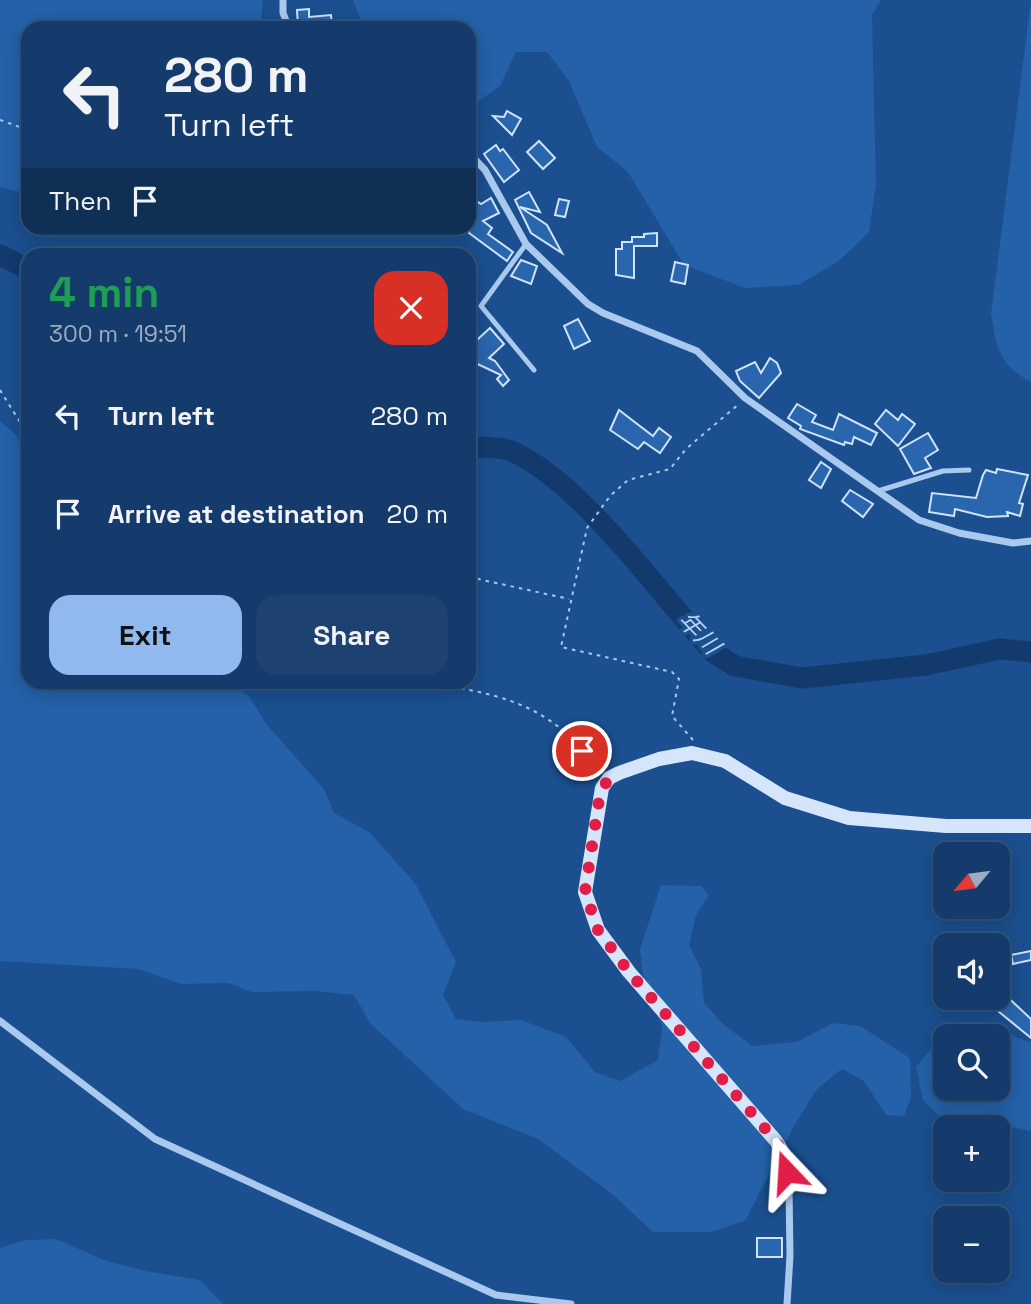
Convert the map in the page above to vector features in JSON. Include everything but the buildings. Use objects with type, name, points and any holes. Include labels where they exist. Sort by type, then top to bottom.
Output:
[{"type":"street","points":[[283,0],[286,21]]},
{"type":"street","points":[[476,160],[485,170],[526,244],[588,304],[603,313],[697,351],[745,398],[919,520],[938,527],[1003,541],[1031,541]]},
{"type":"street","points":[[787,1304],[790,1256],[789,1188],[785,1157],[776,1141],[629,972],[598,930],[590,912],[585,892],[586,874],[599,800],[608,778],[679,754],[708,755],[785,798],[849,818],[946,826],[1031,826]]},
{"type":"street","points":[[0,1021],[155,1139],[496,1295],[571,1304]]},
{"type":"lane","points":[[526,244],[481,306],[534,370]]},
{"type":"lane","points":[[877,492],[943,471],[969,470]]},
{"type":"path","points":[[0,120],[21,128]]},
{"type":"path","points":[[0,390],[21,424]]},
{"type":"path","points":[[708,755],[671,716],[680,679],[672,672],[561,647],[587,528],[614,491],[628,480],[670,469],[686,449],[745,398]]},
{"type":"path","points":[[476,578],[570,599]]},
{"type":"path","points":[[463,689],[482,692],[531,709],[569,736],[608,778]]},
{"type":"shaded area","points":[[0,0],[263,0],[261,21],[21,21],[21,192],[0,187]]},
{"type":"shaded area","points":[[353,0],[881,0],[872,15],[876,185],[869,232],[839,261],[798,285],[745,288],[684,265],[628,172],[597,147],[569,81],[547,52],[516,52],[500,86],[476,103],[476,21],[361,21]]},
{"type":"shaded area","points":[[1031,0],[1031,382],[1005,362],[995,336],[991,314]]},
{"type":"shaded area","points":[[0,421],[16,435],[21,445],[21,689],[239,689],[249,696],[267,725],[324,789],[334,813],[369,832],[415,883],[456,962],[443,995],[456,1019],[483,1022],[521,1020],[566,1037],[595,1072],[620,1081],[658,1060],[662,1027],[643,975],[640,949],[661,885],[701,886],[709,895],[696,915],[689,945],[701,969],[704,1003],[723,1024],[752,1046],[797,1042],[833,1023],[860,1026],[910,1058],[911,1098],[904,1116],[886,1115],[864,1081],[842,1069],[817,1089],[795,1124],[745,1221],[711,1232],[653,1232],[612,1194],[538,1139],[463,1109],[370,1023],[354,995],[316,991],[252,992],[228,983],[181,984],[138,969],[0,961]]},
{"type":"shaded area","points":[[1010,1035],[1031,1043],[1031,1131],[1010,1127],[1010,1115],[938,1115],[923,1100],[916,1067],[933,1046],[933,1101],[1010,1101]]},
{"type":"shaded area","points":[[56,1239],[104,1260],[145,1271],[200,1280],[223,1304],[0,1304],[0,1248],[25,1240]]},
{"type":"waterway","name":"年川","points":[[0,255],[21,266]]},
{"type":"waterway","name":"年川","points":[[476,447],[511,451],[538,466],[565,487],[619,542],[714,653],[735,666],[802,678],[926,665],[999,649],[1031,652]]},
{"type":"route","points":[[582,751],[608,778],[599,800],[586,874],[585,892],[598,930],[629,972],[776,1141],[785,1157],[787,1172]]}]
